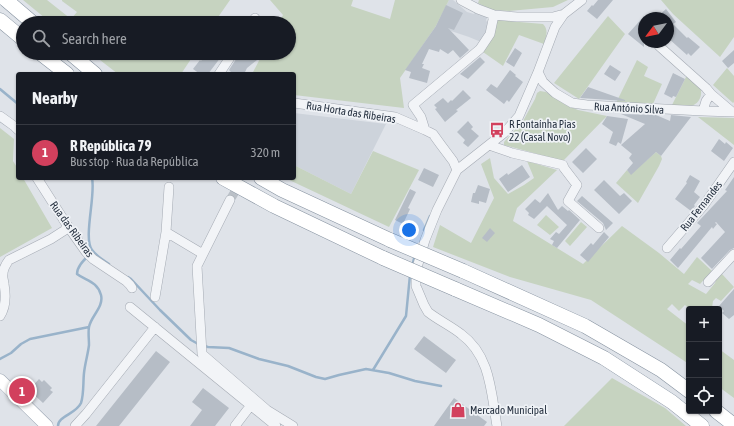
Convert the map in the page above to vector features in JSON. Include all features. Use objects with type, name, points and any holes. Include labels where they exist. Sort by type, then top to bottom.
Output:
[{"type":"highway","points":[[6,0],[25,16]]},
{"type":"highway","points":[[0,20],[16,33]]},
{"type":"highway","points":[[49,60],[64,72]]},
{"type":"highway","points":[[78,60],[93,72]]},
{"type":"highway","points":[[227,180],[274,206],[383,258],[539,325],[604,358],[672,402],[702,426]]},
{"type":"highway","points":[[264,180],[282,190],[390,240],[585,326],[661,370],[686,389]]},
{"type":"highway","points":[[720,414],[734,425]]},
{"type":"main road","points":[[0,380],[47,426]]},
{"type":"street","points":[[461,0],[478,9],[494,14],[517,17],[553,17],[564,14]]},
{"type":"street","points":[[497,426],[488,373],[484,361],[476,348],[462,334],[428,312],[416,286],[416,271],[425,240],[437,210],[457,170],[504,133],[519,116],[555,27],[564,14],[582,0]]},
{"type":"street","points":[[425,130],[421,117],[413,105],[480,49],[490,34],[494,14]]},
{"type":"street","points":[[661,48],[711,94],[733,112]]},
{"type":"street","points":[[220,72],[228,60]]},
{"type":"street","name":"Rua António Silva","points":[[538,72],[543,82],[554,93],[572,103],[733,112]]},
{"type":"street","points":[[703,111],[706,101],[711,94]]},
{"type":"street","name":"Rua Horta das Ribeiras","points":[[296,103],[395,118],[425,130],[433,134],[453,161],[457,170]]},
{"type":"street","points":[[0,116],[16,128]]},
{"type":"street","points":[[489,145],[563,165],[577,185],[568,201],[599,228]]},
{"type":"street","name":"Rua Fernandes","points":[[667,248],[704,205],[734,162]]},
{"type":"street","name":"Rua das Ribeiras","points":[[38,180],[86,252],[130,284],[132,288]]},
{"type":"street","points":[[155,297],[166,232],[169,187]]},
{"type":"street","points":[[230,200],[198,266],[202,354],[267,410],[293,426]]},
{"type":"street","points":[[0,316],[5,295],[2,275],[6,264],[9,260],[51,240],[65,230],[67,225]]},
{"type":"street","points":[[166,232],[203,254]]},
{"type":"street","points":[[708,282],[734,254]]},
{"type":"street","points":[[130,307],[276,426]]},
{"type":"street","points":[[75,426],[155,328]]},
{"type":"street","points":[[235,426],[250,405]]},
{"type":"shaded area","points":[[449,0],[453,0],[467,12],[474,14],[478,3],[491,10],[486,20],[489,27],[481,42],[436,26]]},
{"type":"shaded area","points":[[296,113],[386,124],[351,194],[296,166]]},
{"type":"green space","points":[[23,0],[47,0],[67,16],[42,16]]},
{"type":"green space","points":[[62,0],[230,0],[219,16],[74,16],[77,12],[62,1]]},
{"type":"green space","points":[[270,0],[353,0],[351,6],[390,19],[395,0],[449,0],[436,26],[400,78],[404,108],[296,95],[296,72],[253,72],[259,60],[296,60],[296,16],[283,15]]},
{"type":"green space","points":[[479,0],[568,0],[553,7],[509,11],[491,10],[478,3]]},
{"type":"green space","points":[[661,0],[734,0],[734,37],[720,57],[674,15],[674,12],[671,12]]},
{"type":"green space","points":[[608,16],[625,34],[579,99],[554,83]]},
{"type":"green space","points":[[498,20],[543,24],[546,31],[544,44],[519,35],[503,66],[483,52]]},
{"type":"green space","points":[[100,60],[190,60],[182,72],[115,72]]},
{"type":"green space","points":[[637,60],[648,67],[644,76],[662,84],[653,104],[616,103]]},
{"type":"green space","points":[[727,68],[734,76],[733,103],[713,85]]},
{"type":"green space","points":[[687,75],[699,85],[701,95],[699,101],[691,106],[672,105]]},
{"type":"green space","points":[[540,91],[546,92],[566,105],[578,110],[607,116],[563,161],[504,145],[504,142],[523,121],[537,93]]},
{"type":"green space","points":[[698,117],[734,118],[734,145]]},
{"type":"green space","points":[[0,128],[14,139],[13,161],[16,166],[16,180],[24,180],[52,228],[0,257]]},
{"type":"green space","points":[[373,151],[419,170],[389,227],[289,180],[296,180],[296,166],[351,194]]},
{"type":"green space","points":[[656,152],[662,159],[638,203],[616,183],[627,170],[631,174]]},
{"type":"green space","points":[[490,158],[494,178],[508,194],[534,178],[527,161],[557,170],[517,208],[513,221],[583,264],[622,226],[659,253],[684,274],[697,257],[712,271],[700,284],[692,280],[688,284],[706,294],[722,274],[734,287],[721,301],[716,298],[713,301],[712,306],[685,305],[679,311],[672,304],[667,309],[686,324],[686,362],[591,300],[510,277],[433,247],[440,225],[471,243],[494,198],[481,164]]},
{"type":"green space","points":[[546,215],[559,227],[550,235],[537,225]]},
{"type":"green space","points":[[581,222],[587,227],[570,246],[565,241]]},
{"type":"green space","points":[[722,351],[734,360],[734,398],[722,389]]},
{"type":"green space","points":[[612,378],[665,408],[686,426],[564,426]]},
{"type":"building","points":[[598,0],[613,0],[597,19],[587,11]]},
{"type":"building","points":[[446,5],[463,13],[454,30],[448,28],[469,50],[460,58],[453,50],[448,54],[440,49],[439,52],[429,49],[422,64],[424,64],[422,68],[430,71],[427,83],[409,78],[411,72],[405,70],[436,26]]},
{"type":"building","points":[[638,23],[638,42],[628,34]]},
{"type":"building","points":[[674,25],[687,38],[688,37],[700,47],[691,56],[688,53],[687,55],[674,43]]},
{"type":"building","points":[[515,48],[522,53],[514,67],[506,62]]},
{"type":"building","points":[[734,50],[734,63],[728,68],[722,61]]},
{"type":"building","points":[[480,57],[485,62],[468,79],[460,74]]},
{"type":"building","points":[[200,60],[219,60],[210,72],[197,72],[193,69]]},
{"type":"building","points":[[235,60],[257,60],[247,68],[245,72],[231,72],[229,70]]},
{"type":"building","points":[[610,65],[621,72],[615,81],[604,74]]},
{"type":"building","points":[[510,70],[523,82],[509,102],[507,100],[504,104],[486,90],[491,84],[497,88]]},
{"type":"building","points":[[673,73],[685,79],[676,97],[673,96],[672,98],[664,94]]},
{"type":"building","points":[[588,87],[625,100],[625,101],[580,98]]},
{"type":"building","points":[[463,90],[471,98],[456,110],[458,111],[445,122],[435,109],[437,108],[434,105],[443,98],[448,103],[451,100],[452,101]]},
{"type":"building","points":[[621,114],[656,115],[670,121],[671,115],[691,117],[661,156],[656,152],[631,175],[627,170],[633,163],[629,158],[632,154],[621,145],[645,124]]},
{"type":"building","points":[[607,116],[628,119],[621,144],[618,142],[616,146],[609,143],[613,132],[602,124]]},
{"type":"building","points":[[468,121],[473,127],[471,129],[479,136],[468,147],[463,143],[465,140],[457,132]]},
{"type":"building","points":[[719,139],[725,144],[726,142],[733,148],[724,161],[711,151]]},
{"type":"building","points":[[586,148],[597,159],[583,173],[572,162]]},
{"type":"building","points":[[522,165],[530,177],[508,192],[499,179],[507,173],[508,175]]},
{"type":"building","points":[[424,168],[439,175],[433,187],[418,180]]},
{"type":"building","points":[[690,175],[700,181],[694,192],[700,197],[691,211],[675,199],[687,183],[686,182]]},
{"type":"building","points":[[734,177],[734,248],[730,250],[712,269],[701,258],[725,232],[716,222],[715,223],[717,224],[713,229],[712,227],[678,268],[670,260],[701,226],[697,223],[727,191],[725,190]]},
{"type":"building","points":[[604,180],[620,196],[624,193],[632,201],[619,214],[594,190]]},
{"type":"building","points":[[478,185],[490,189],[486,203],[479,201],[479,204],[471,202],[473,193],[475,193]]},
{"type":"building","points":[[410,189],[416,192],[408,208],[410,209],[403,224],[395,220]]},
{"type":"building","points":[[548,193],[558,210],[562,206],[580,220],[557,248],[552,245],[554,241],[550,239],[556,232],[559,234],[567,225],[547,206],[534,219],[528,215],[529,213],[525,209],[535,199],[540,203]]},
{"type":"building","points":[[582,196],[613,223],[606,230],[603,223],[577,201]]},
{"type":"building","points":[[490,228],[495,233],[487,242],[482,238]]},
{"type":"building","points":[[604,232],[609,237],[588,262],[580,255],[591,243],[593,245]]},
{"type":"building","points":[[734,289],[734,315],[729,319],[722,313],[724,311],[722,306],[719,306]]},
{"type":"building","points":[[424,336],[456,360],[446,373],[414,349]]},
{"type":"building","points":[[156,351],[170,362],[119,426],[96,426]]},
{"type":"building","points":[[39,379],[42,382],[44,380],[52,388],[50,390],[53,392],[43,403],[29,390]]},
{"type":"building","points":[[203,388],[229,408],[215,426],[190,426],[202,410],[192,402]]},
{"type":"building","name":"Mercado Municipal","points":[[454,398],[487,422],[484,426],[434,426]]},
{"type":"waterway","points":[[0,89],[16,102]]},
{"type":"waterway","points":[[92,180],[89,226],[90,244],[92,250],[109,264]]},
{"type":"waterway","points":[[424,230],[430,216]]},
{"type":"waterway","points":[[412,266],[415,255]]},
{"type":"waterway","points":[[58,426],[61,420],[79,407],[81,403],[84,369],[89,345],[89,327],[101,304],[101,295],[97,287],[77,274],[82,262],[88,256]]},
{"type":"waterway","points":[[373,370],[406,316],[410,275]]},
{"type":"waterway","points":[[128,277],[191,340],[200,345]]},
{"type":"waterway","points":[[0,359],[30,339],[89,327]]},
{"type":"waterway","points":[[204,346],[229,348],[259,359],[288,366],[325,379],[366,369],[441,386]]},
{"type":"tunnel","points":[[230,200],[242,180]]},
{"type":"place","name":"R Fontaínha Pias 22 (Casal Novo)","points":[[497,130]]},
{"type":"place","name":"R República 79","points":[[22,391]]},
{"type":"place","name":"Mercado Municipal","points":[[458,410]]}]
